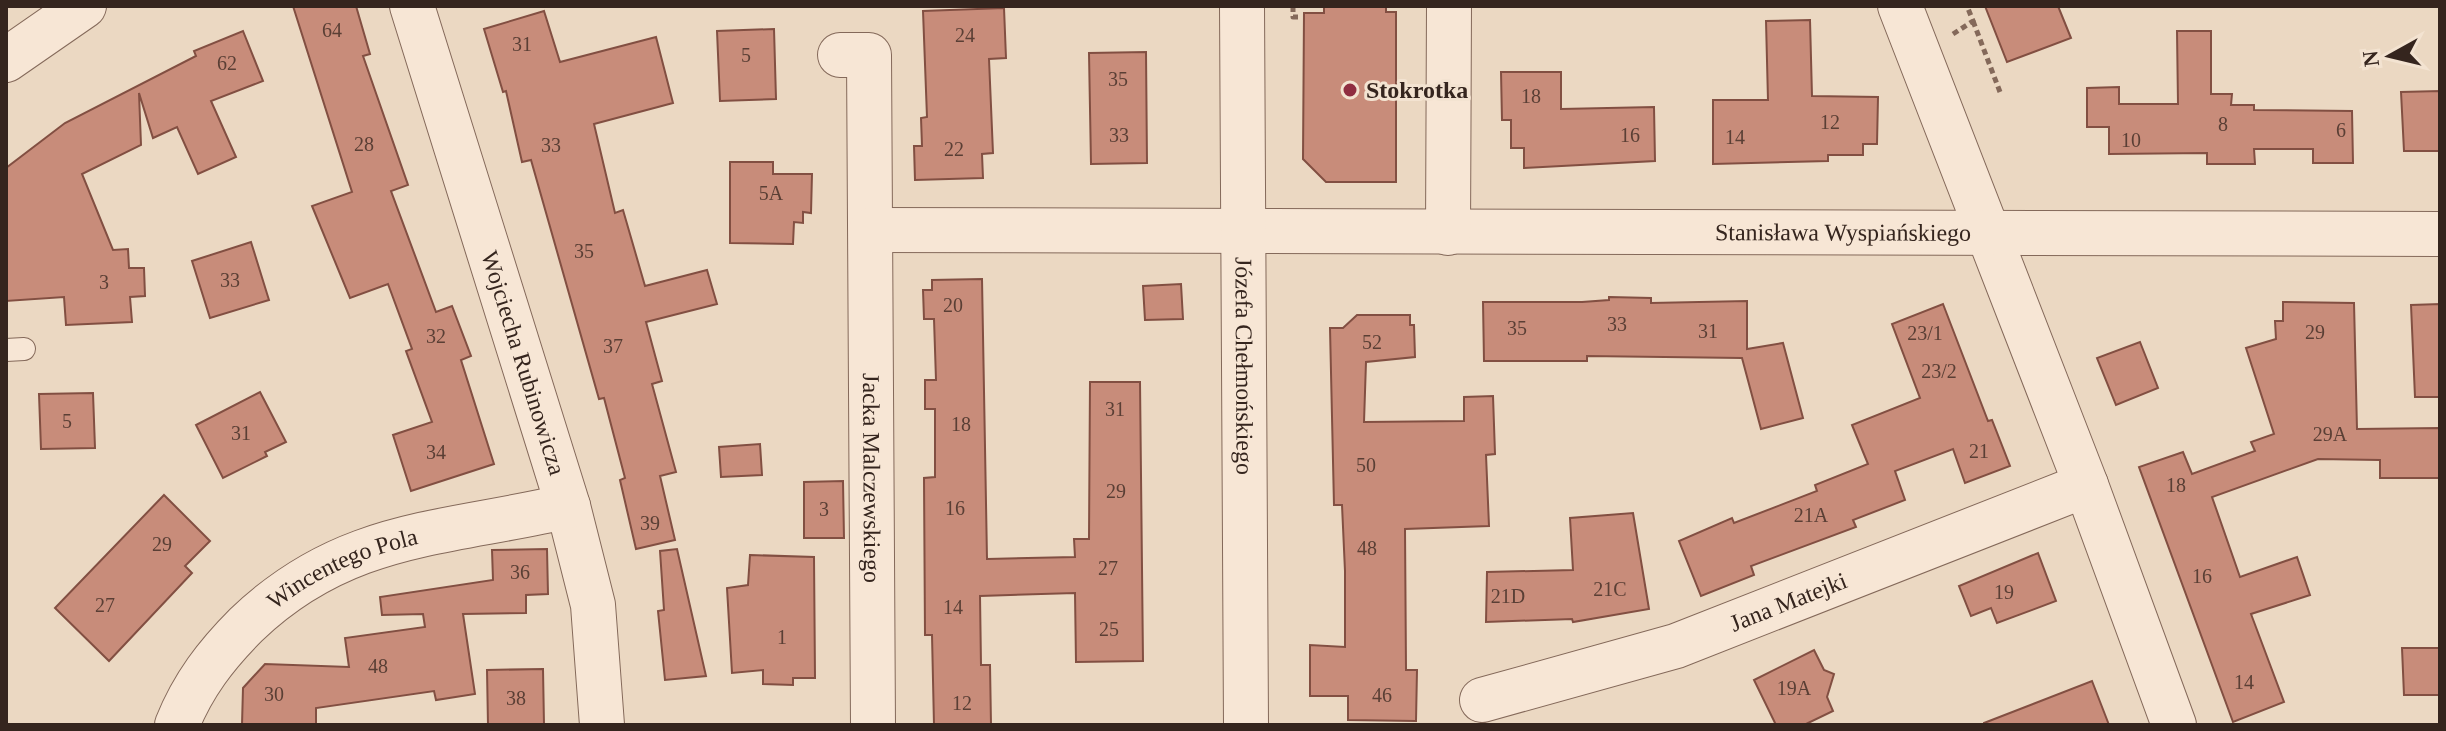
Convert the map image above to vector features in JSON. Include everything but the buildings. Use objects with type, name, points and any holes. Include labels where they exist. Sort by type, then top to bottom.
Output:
[{"type":"street","name":"Wojciecha Rubinowicza","points":[[412,6],[568,506],[593,605],[602,725]]},
{"type":"street","name":"Józefa Chełmońskiego","points":[[1242,6],[1246,725]]},
{"type":"street","points":[[1448,233],[1449,6]]},
{"type":"street","points":[[1900,6],[2086,485],[2174,725]]},
{"type":"street","points":[[6,60],[70,9]]},
{"type":"street","name":"Jacka Malczewskiego","points":[[840,55],[869,55],[873,725]]},
{"type":"street","points":[[871,230],[1245,233]]},
{"type":"street","name":"Stanisława Wyspiańskiego","points":[[1245,233],[2440,234]]},
{"type":"street","name":"Jana Matejki","points":[[1482,700],[1676,646],[2086,485]]},
{"type":"street","name":"Wincentego Pola","points":[[177,725],[186,702],[215,656],[277,596],[350,554],[436,530],[568,506]]},
{"type":"path","points":[[1293,6],[1293,17],[1300,17]]},
{"type":"path","points":[[1967,6],[2000,92]]},
{"type":"path","points":[[1950,35],[1973,21]]},
{"type":"place","name":"Stokrotka","points":[[1350,90]]}]
